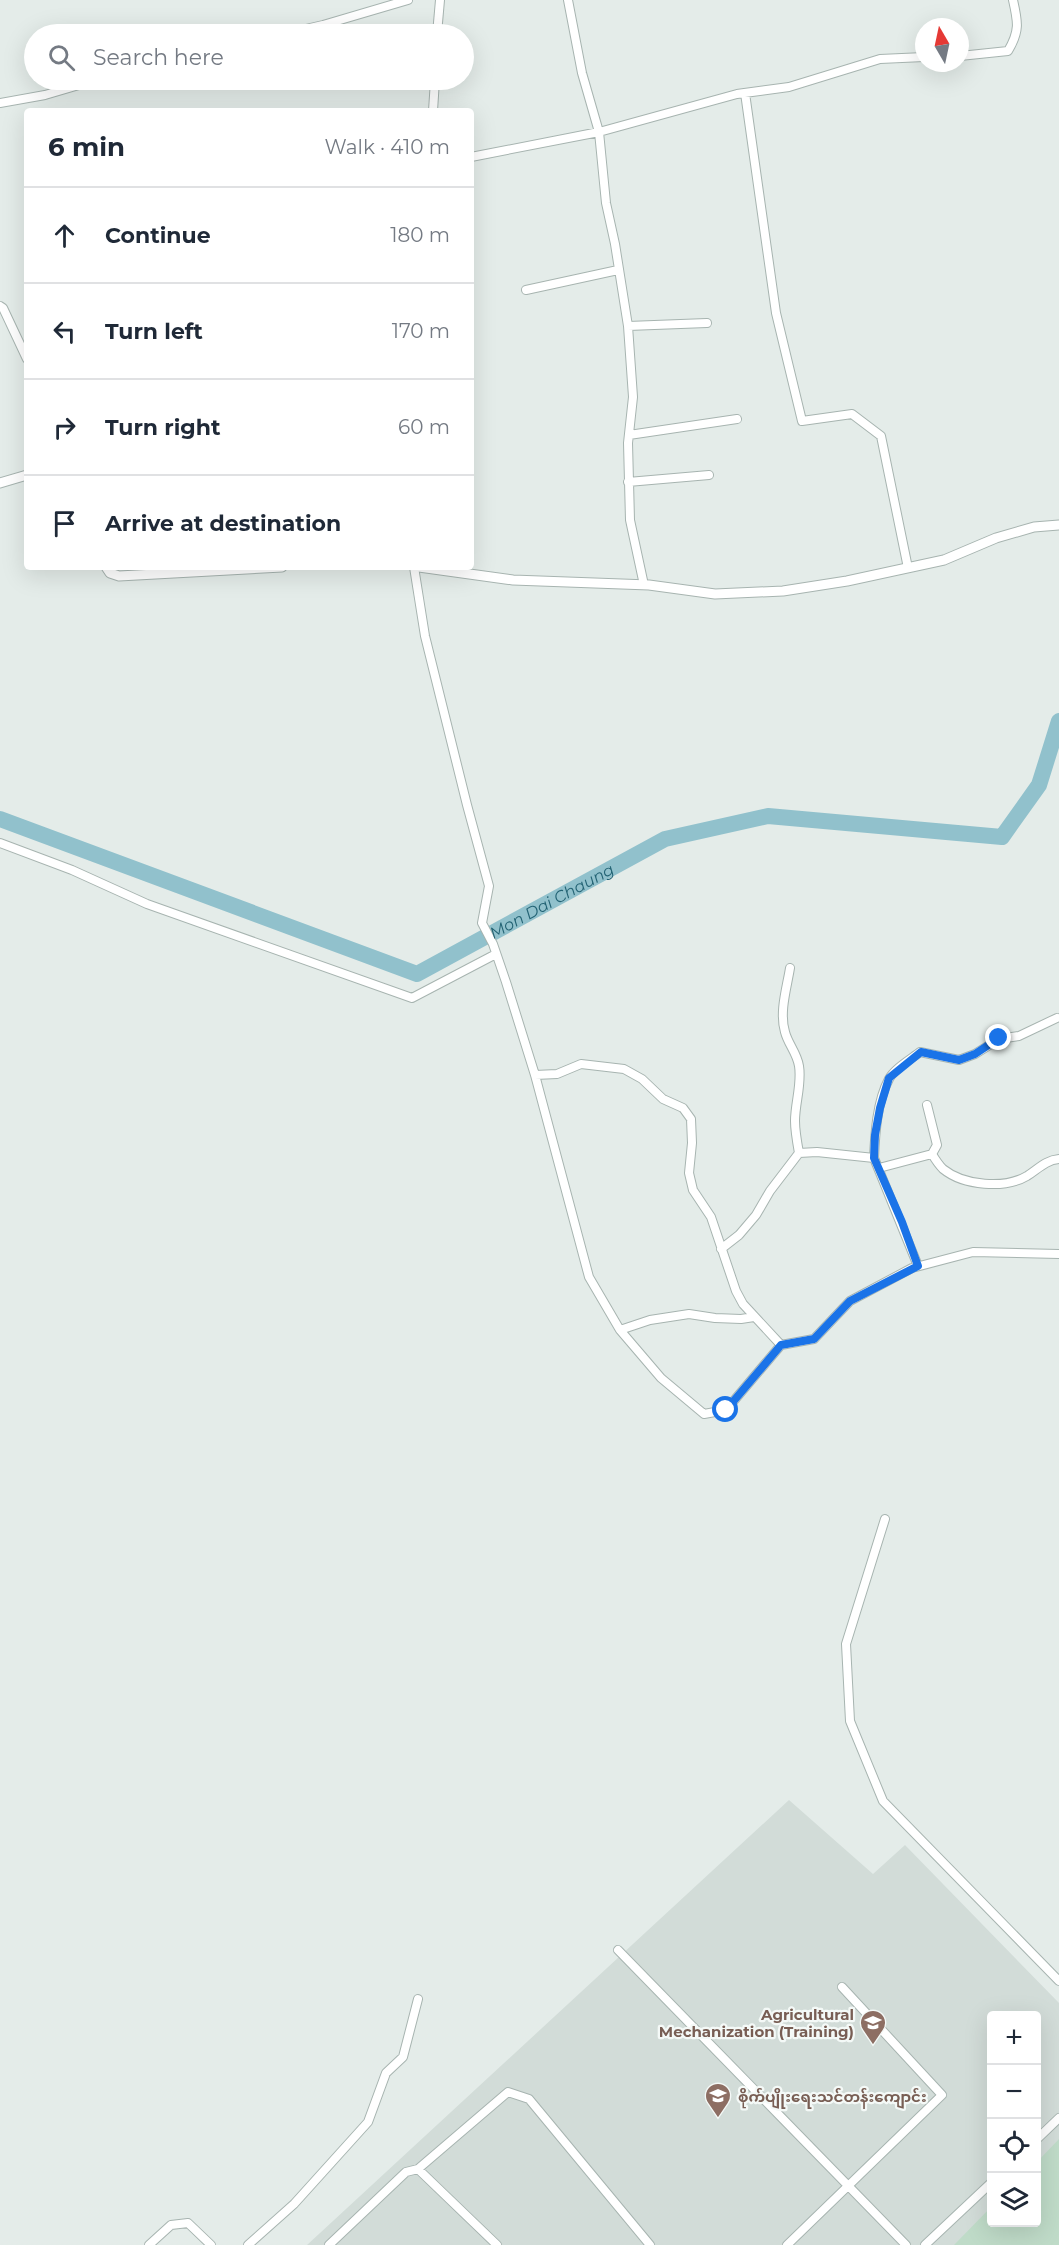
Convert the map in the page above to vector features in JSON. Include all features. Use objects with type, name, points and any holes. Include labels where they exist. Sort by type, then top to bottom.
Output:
[{"type":"street","points":[[320,24],[408,0]]},
{"type":"street","points":[[432,0],[439,3],[438,24]]},
{"type":"street","points":[[568,0],[582,73],[599,132],[606,203],[628,326],[633,397],[629,435],[630,520],[644,585]]},
{"type":"street","points":[[969,55],[1008,51],[1017,37],[1017,20],[1013,0]]},
{"type":"street","points":[[474,156],[599,132],[745,93],[789,87],[880,59],[915,57]]},
{"type":"street","points":[[0,103],[62,90]]},
{"type":"street","points":[[433,108],[434,90]]},
{"type":"street","points":[[745,93],[776,313],[802,421],[852,414],[881,436],[908,568]]},
{"type":"street","points":[[526,290],[618,270]]},
{"type":"street","points":[[0,306],[24,352]]},
{"type":"street","points":[[628,326],[707,323]]},
{"type":"street","points":[[629,435],[736,419]]},
{"type":"street","points":[[628,482],[709,475]]},
{"type":"street","points":[[0,483],[24,476]]},
{"type":"street","points":[[441,570],[513,580],[644,585],[715,594],[783,591],[847,581],[944,560],[996,538],[1034,527],[1059,525]]},
{"type":"street","points":[[108,570],[119,576],[228,570]]},
{"type":"street","points":[[414,570],[425,636],[489,886],[482,923],[493,944],[535,1076],[589,1277],[620,1330],[661,1378],[704,1414],[726,1410],[781,1345],[814,1339],[850,1301],[918,1266],[973,1252],[1059,1254]]},
{"type":"street","points":[[0,843],[72,870],[147,904],[412,998],[496,954]]},
{"type":"street","points":[[721,1249],[739,1235],[756,1215],[770,1191],[799,1153],[795,1119],[800,1067],[795,1050],[785,1032],[784,1022],[784,1004],[790,968]]},
{"type":"street","points":[[918,1266],[874,1158],[880,1108],[889,1078],[921,1052],[959,1060],[975,1054],[999,1038],[1019,1036],[1057,1018]]},
{"type":"street","points":[[535,1076],[557,1074],[581,1064],[624,1069],[642,1079],[663,1099],[683,1108],[691,1119],[692,1143],[689,1173],[693,1190],[711,1218],[736,1291],[743,1304],[781,1345]]},
{"type":"street","points":[[879,1168],[932,1154],[937,1145],[927,1105]]},
{"type":"street","points":[[799,1153],[817,1152],[874,1158]]},
{"type":"street","points":[[932,1154],[942,1168],[958,1178],[993,1185],[1009,1184],[1028,1176],[1042,1165],[1059,1159]]},
{"type":"street","points":[[620,1330],[650,1320],[689,1314],[714,1318],[754,1317]]},
{"type":"street","points":[[885,1519],[846,1644],[849,1721],[883,1801],[1059,1981]]},
{"type":"street","points":[[618,1950],[906,2245]]},
{"type":"street","points":[[787,2245],[942,2095],[842,1987]]},
{"type":"street","points":[[248,2245],[294,2204],[368,2122],[386,2073],[403,2057],[418,1999]]},
{"type":"street","points":[[329,2245],[406,2172],[418,2169],[508,2092],[529,2099],[650,2245]]},
{"type":"street","points":[[1041,2135],[1059,2118]]},
{"type":"street","points":[[418,2169],[498,2245]]},
{"type":"street","points":[[925,2245],[987,2187]]},
{"type":"street","points":[[149,2245],[171,2225],[188,2223],[210,2245]]},
{"type":"shaded area","name":"စိုက်ပျိုးရေးသင်တန်းကျောင်း","points":[[789,1800],[873,1874],[905,1845],[1059,2003],[1059,2245],[307,2245]]},
{"type":"green space","points":[[1059,2139],[1059,2245],[954,2245],[987,2211],[987,2227],[1041,2227],[1041,2158]]},
{"type":"waterway","name":"Mon Dai Chaung","points":[[0,819],[417,974],[665,839],[768,816],[1002,837],[1039,785],[1059,721]]},
{"type":"place","name":"Agricultural Mechanization (Training)","points":[[873,2046]]},
{"type":"place","name":"စိုက်ပျိုးရေးသင်တန်းကျောင်း","points":[[718,2119]]},
{"type":"route","points":[[726,1410],[781,1345],[814,1339],[850,1301],[918,1266],[874,1158],[880,1108],[889,1078],[921,1052],[959,1060],[975,1054],[999,1038]]}]
